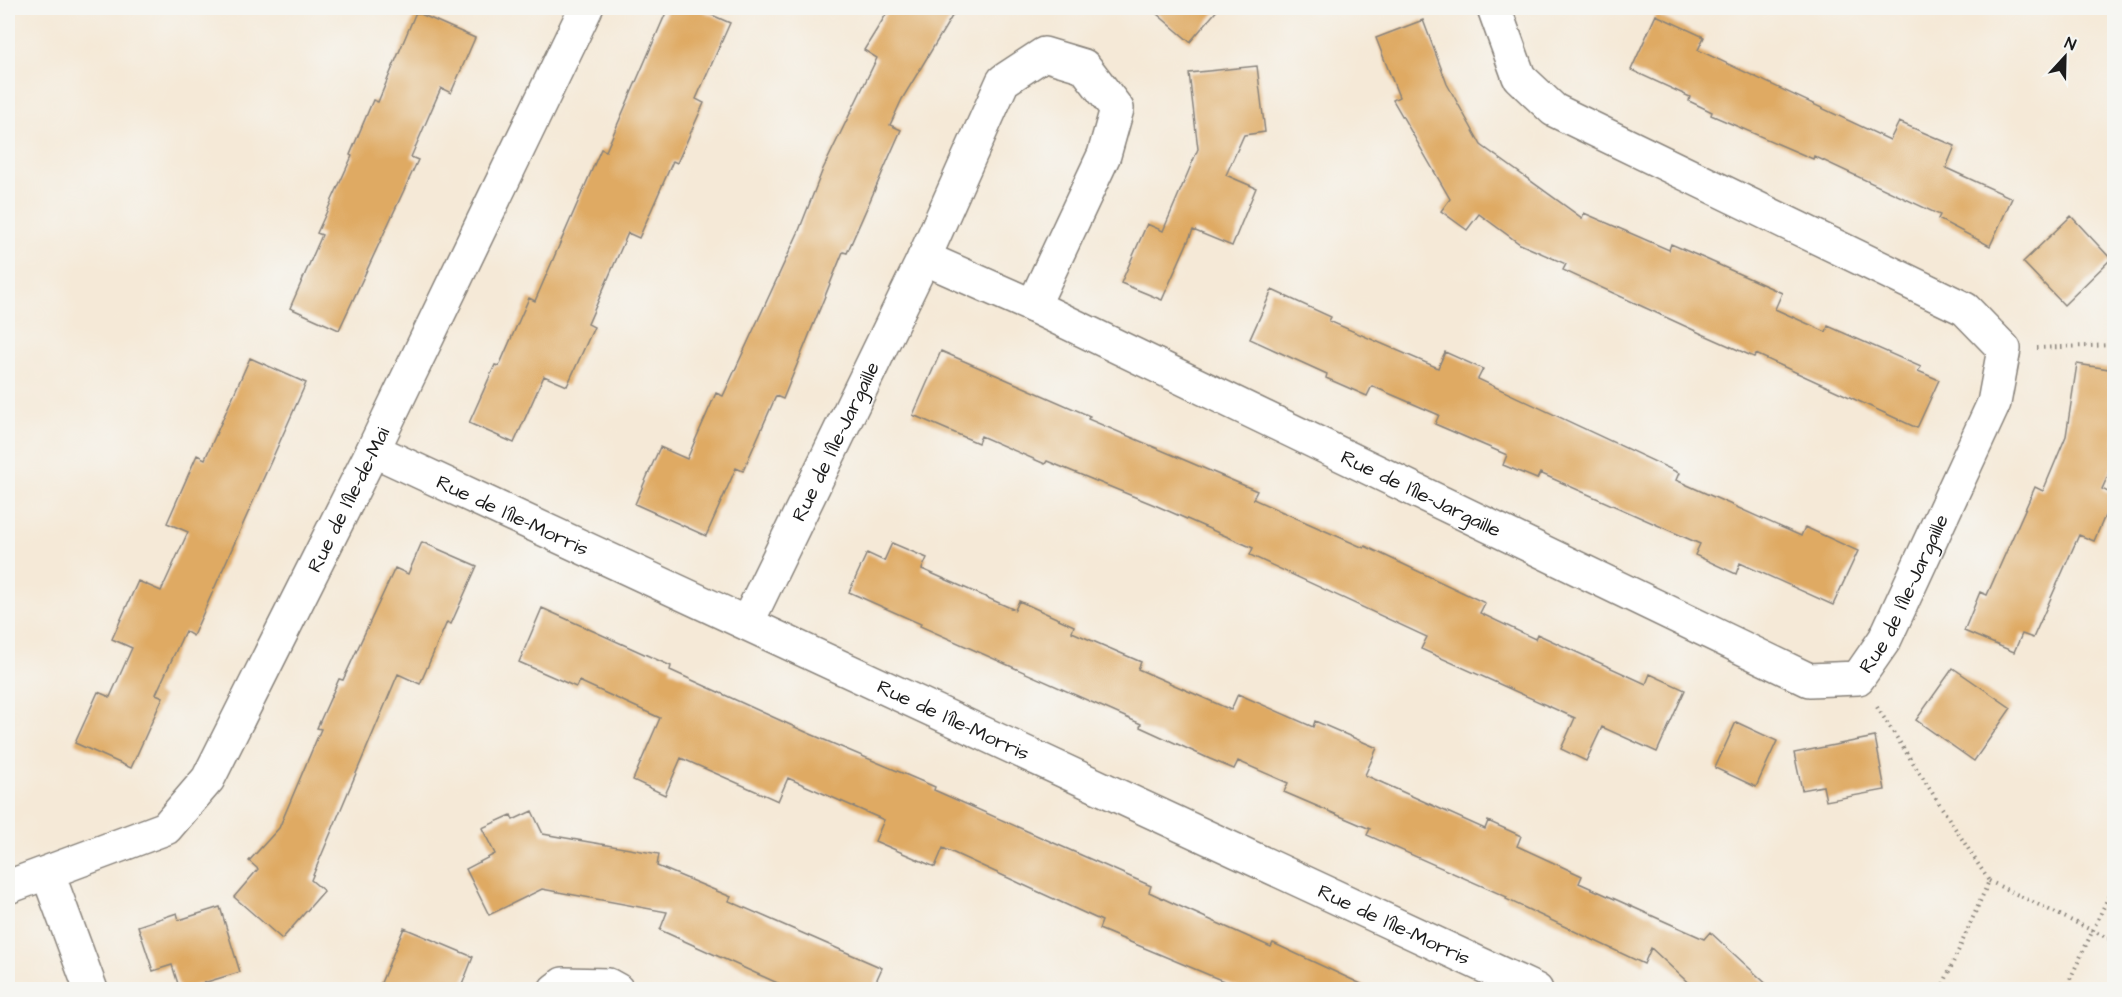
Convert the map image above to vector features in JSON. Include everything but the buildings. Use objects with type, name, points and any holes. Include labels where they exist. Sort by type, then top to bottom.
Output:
[{"type":"street","name":"Rue de l'Île-de-Mai","points":[[8,887],[48,874],[166,828],[208,779],[373,450],[586,8]]},
{"type":"street","points":[[1494,8],[1519,77],[1554,110],[1965,309],[2004,349]]},
{"type":"street","name":"Rue de l'Île-Jargaille","points":[[747,623],[924,258],[1003,81],[1044,54],[1084,66],[1117,109],[1104,155],[1032,306]]},
{"type":"street","name":"Rue de l'Île-Jargaille","points":[[924,258],[1032,306],[1809,680],[1858,678],[1885,639],[1994,403],[2004,349]]},
{"type":"street","name":"Rue de l'Île-Morris","points":[[373,450],[1536,990]]},
{"type":"street","points":[[48,874],[91,990]]},
{"type":"street","points":[[555,990],[563,984],[608,985],[617,990]]},
{"type":"path","points":[[2004,349],[2115,345]]},
{"type":"path","points":[[1858,678],[1989,880],[2115,941]]},
{"type":"path","points":[[1941,990],[1989,880]]},
{"type":"path","points":[[2065,990],[2115,885]]}]
